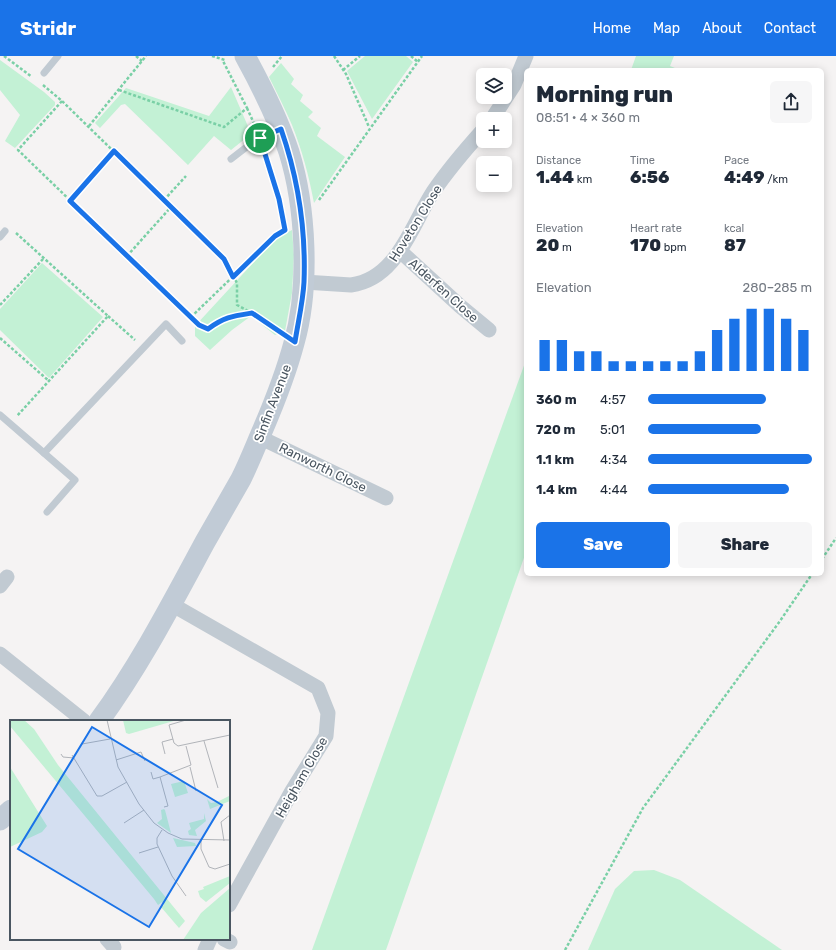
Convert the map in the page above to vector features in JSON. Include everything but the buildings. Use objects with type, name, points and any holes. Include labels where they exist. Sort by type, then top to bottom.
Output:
[{"type":"street","points":[[497,112],[514,85],[526,56]]},
{"type":"street","name":"Sinfin Avenue","points":[[100,720],[120,693],[241,478],[278,394],[295,342],[304,282],[304,244],[298,189],[281,129],[257,77],[237,57]]},
{"type":"street","name":"Hoveton Close","points":[[304,282],[351,284],[365,282],[384,270],[400,251],[432,194],[462,152],[476,137]]},
{"type":"street","name":"Alderfen Close","points":[[400,251],[460,306],[489,330]]},
{"type":"street","name":"Ranworth Close","points":[[259,437],[386,498]]},
{"type":"street","name":"Heigham Close","points":[[171,604],[318,688],[328,713],[326,736],[292,791],[230,903]]},
{"type":"street","points":[[0,654],[83,720]]},
{"type":"lane","points":[[44,73],[58,56]]},
{"type":"lane","points":[[231,159],[260,138],[281,129]]},
{"type":"lane","points":[[44,453],[166,324],[182,341]]},
{"type":"lane","points":[[0,415],[75,480],[47,512]]},
{"type":"path","points":[[4,56],[36,80]]},
{"type":"path","points":[[136,56],[142,61]]},
{"type":"path","points":[[89,126],[146,56]]},
{"type":"path","points":[[212,56],[224,61],[237,57]]},
{"type":"path","points":[[334,56],[343,70],[370,128]]},
{"type":"path","points":[[343,70],[360,56]]},
{"type":"path","points":[[411,56],[418,62]]},
{"type":"path","points":[[302,220],[319,200],[422,56]]},
{"type":"path","points":[[224,61],[260,138],[279,199]]},
{"type":"path","points":[[41,84],[89,126],[224,259],[237,283],[237,305],[252,313],[280,332],[282,325]]},
{"type":"path","points":[[119,90],[224,127],[247,108]]},
{"type":"path","points":[[62,101],[18,150],[199,325],[208,329],[229,317],[252,313]]},
{"type":"path","points":[[70,201],[114,151]]},
{"type":"path","points":[[164,200],[186,176]]},
{"type":"path","points":[[127,256],[171,207]]},
{"type":"path","points":[[2,234],[9,227],[144,349]]},
{"type":"path","points":[[191,317],[275,236],[285,230],[286,237]]},
{"type":"path","points":[[0,305],[44,258]]},
{"type":"path","points":[[10,424],[108,316]]},
{"type":"path","points":[[0,338],[49,381]]},
{"type":"path","points":[[824,556],[836,538]]},
{"type":"path","points":[[565,950],[643,808],[780,621],[811,576]]},
{"type":"green space","points":[[365,56],[406,56],[413,62],[372,119],[347,71]]},
{"type":"green space","points":[[636,56],[674,56],[670,66],[675,68],[632,68]]},
{"type":"green space","points":[[0,60],[44,92],[55,102],[55,105],[15,148],[5,141],[20,115],[0,90]]},
{"type":"green space","points":[[281,63],[294,79],[291,84],[303,95],[300,101],[313,112],[308,117],[321,128],[317,136],[345,157],[314,203],[305,163],[296,134],[269,77]]},
{"type":"green space","points":[[231,87],[250,131],[246,138],[231,150],[214,136],[188,165],[125,104],[121,105],[100,128],[95,123],[126,88],[209,116]]},
{"type":"green space","points":[[292,230],[294,255],[292,293],[285,331],[275,335],[251,316],[232,330],[210,350],[195,336],[195,326],[276,238]]},
{"type":"green space","points":[[42,263],[103,317],[49,378],[0,330],[0,309]]},
{"type":"green space","points":[[524,366],[524,558],[386,950],[312,950]]},
{"type":"green space","points":[[654,870],[680,880],[782,950],[588,950],[615,889],[634,871]]},
{"type":"route","points":[[281,129],[298,189],[304,244],[304,282],[295,342],[252,313],[229,317],[208,329],[199,325],[70,201],[114,151],[224,259],[233,277],[275,236],[285,230],[279,199],[260,138],[281,129]]}]
